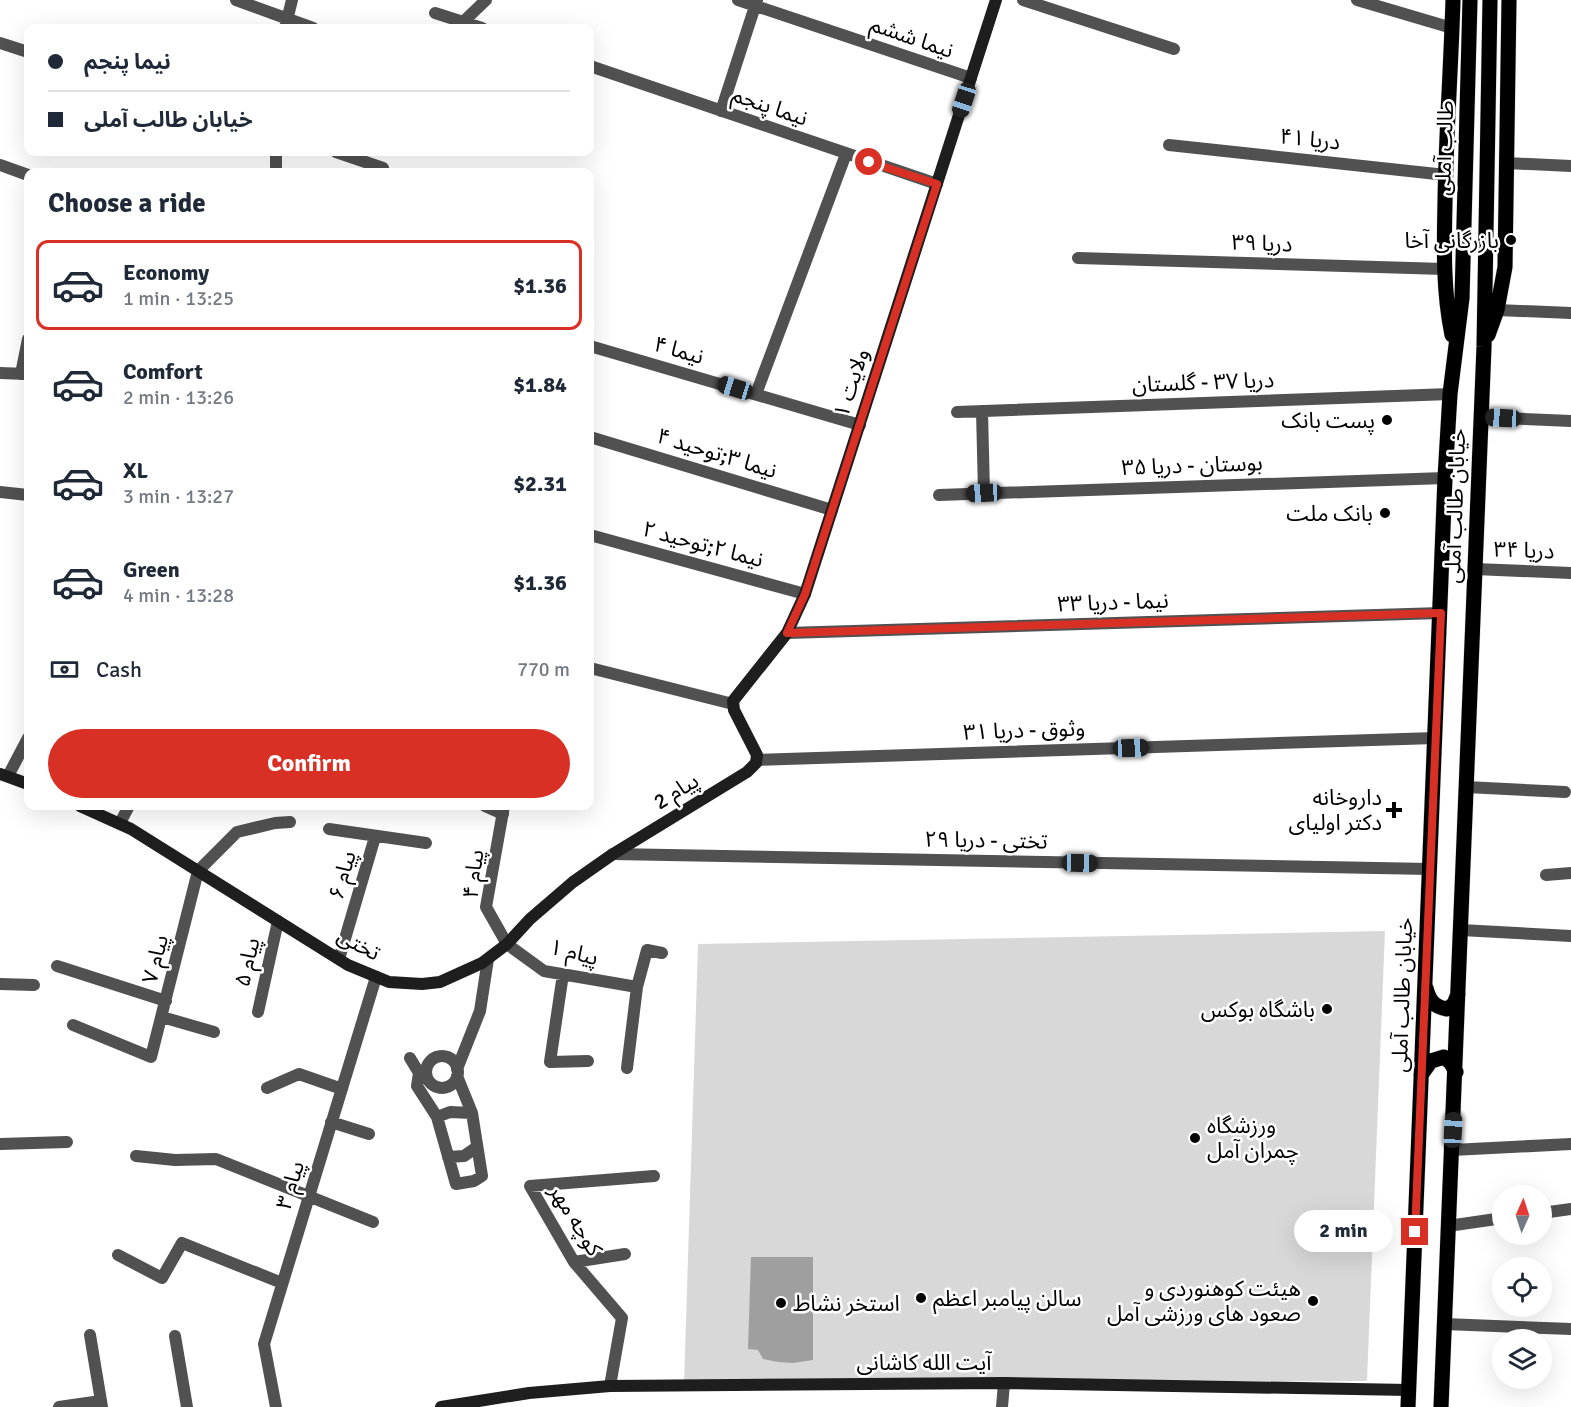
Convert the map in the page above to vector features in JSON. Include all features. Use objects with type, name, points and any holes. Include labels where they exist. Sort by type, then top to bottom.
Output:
[{"type":"main road","points":[[1453,0],[1444,269],[1447,307],[1455,349]]},
{"type":"main road","name":"طالب آملی","points":[[1462,298],[1470,0]]},
{"type":"main road","name":"طالب آملی","points":[[1484,290],[1490,0]]},
{"type":"main road","points":[[1484,347],[1497,310],[1504,267],[1509,0]]},
{"type":"main road","name":"خیابان طالب آملی","points":[[1441,1407],[1484,347],[1484,290]]},
{"type":"main road","name":"خیابان طالب آملی","points":[[1408,1407],[1445,478],[1450,394],[1462,298]]},
{"type":"main road","points":[[1425,985],[1429,998],[1440,1008],[1448,1009],[1454,1004],[1458,994]]},
{"type":"main road","points":[[1421,1075],[1431,1061],[1444,1057],[1456,1072]]},
{"type":"street","points":[[236,0],[286,24],[292,0]]},
{"type":"street","points":[[463,22],[486,0]]},
{"type":"street","name":"نیما ششم","points":[[738,0],[756,3],[971,78]]},
{"type":"street","name":"ولایت ۱","points":[[733,704],[735,698],[787,633],[805,594],[996,0]]},
{"type":"street","points":[[1023,0],[1174,49]]},
{"type":"street","points":[[1357,0],[1452,28]]},
{"type":"street","points":[[721,111],[756,3]]},
{"type":"street","points":[[435,13],[469,24]]},
{"type":"street","points":[[0,43],[24,51]]},
{"type":"street","name":"نیما پنجم","points":[[594,67],[937,184]]},
{"type":"street","name":"دریا ۴۱","points":[[1169,145],[1446,175]]},
{"type":"street","points":[[756,394],[846,154]]},
{"type":"street","points":[[348,156],[383,168]]},
{"type":"street","points":[[1507,163],[1571,166]]},
{"type":"street","points":[[0,165],[24,174]]},
{"type":"street","name":"دریا ۳۹","points":[[1078,258],[1444,269]]},
{"type":"street","points":[[1497,310],[1571,313]]},
{"type":"street","name":"نیما ۴","points":[[594,347],[860,424]]},
{"type":"street","points":[[0,373],[24,374]]},
{"type":"street","name":"دریا ۳۷ - گلستان","points":[[957,412],[1450,394]]},
{"type":"street","points":[[982,411],[984,493]]},
{"type":"street","points":[[1480,417],[1571,421]]},
{"type":"street","name":"نیما ۳;توحید ۴","points":[[594,438],[832,510]]},
{"type":"street","name":"بوستان - دریا ۳۵","points":[[939,495],[1445,478]]},
{"type":"street","points":[[0,492],[24,495]]},
{"type":"street","name":"نیما ۲;توحید ۲","points":[[594,536],[805,594]]},
{"type":"street","name":"دریا ۳۴","points":[[1475,569],[1571,573]]},
{"type":"street","name":"نیما - دریا ۳۳","points":[[787,633],[1441,613]]},
{"type":"street","points":[[594,669],[733,704],[755,750],[757,760]]},
{"type":"street","name":"وثوق - دریا ۳۱","points":[[757,760],[1435,738]]},
{"type":"street","points":[[24,744],[4,775],[24,782]]},
{"type":"street","name":"پیام 2","points":[[613,854],[747,772],[757,760]]},
{"type":"street","points":[[1466,787],[1565,792]]},
{"type":"street","name":"تختی","points":[[89,810],[120,823],[339,959],[388,982],[422,984],[440,982],[488,959],[507,944],[556,896],[613,854]]},
{"type":"street","points":[[120,823],[127,810]]},
{"type":"street","name":"پیام ۴","points":[[503,810],[486,907],[507,944]]},
{"type":"street","points":[[198,871],[237,832],[290,822]]},
{"type":"street","points":[[329,830],[426,843]]},
{"type":"street","name":"پیام ۶","points":[[339,959],[375,837]]},
{"type":"street","name":"تختی - دریا ۲۹","points":[[613,854],[1430,869]]},
{"type":"street","name":"پیام ۷","points":[[73,1025],[151,1057],[198,871]]},
{"type":"street","points":[[1546,875],[1571,873]]},
{"type":"street","name":"پیام ۵","points":[[258,1012],[278,921]]},
{"type":"street","points":[[1461,930],[1571,936]]},
{"type":"street","name":"پیام ۱","points":[[507,944],[544,971],[637,987]]},
{"type":"street","points":[[627,1068],[637,987],[647,950],[663,953]]},
{"type":"street","points":[[410,1058],[430,1084],[442,1089],[454,1084],[480,1011],[488,959]]},
{"type":"street","points":[[57,966],[166,1001]]},
{"type":"street","points":[[563,974],[550,1062],[588,1061]]},
{"type":"street","name":"پيام ۳","points":[[276,1407],[264,1344],[376,977]]},
{"type":"street","points":[[0,984],[34,986]]},
{"type":"street","points":[[162,1017],[214,1032]]},
{"type":"street","points":[[441,1056],[453,1060],[457,1073],[472,1113],[482,1176],[474,1181],[456,1184],[436,1117],[417,1086],[430,1061],[441,1056]]},
{"type":"street","points":[[267,1088],[299,1074],[342,1089]]},
{"type":"street","points":[[436,1117],[450,1112],[472,1113]]},
{"type":"street","points":[[332,1122],[369,1134]]},
{"type":"street","points":[[0,1144],[67,1142]]},
{"type":"street","points":[[1452,1150],[1571,1144]]},
{"type":"street","points":[[448,1157],[464,1156],[477,1147]]},
{"type":"street","points":[[136,1156],[176,1160],[216,1159],[373,1222]]},
{"type":"street","name":"کوچه مهر","points":[[610,1386],[622,1318],[574,1262],[530,1186],[654,1176]]},
{"type":"street","points":[[1552,1212],[1571,1209]]},
{"type":"street","points":[[1448,1226],[1492,1220]]},
{"type":"street","points":[[118,1255],[162,1278],[182,1243],[282,1283]]},
{"type":"street","points":[[574,1262],[625,1254]]},
{"type":"street","points":[[1445,1324],[1571,1329]]},
{"type":"street","points":[[59,1407],[101,1404],[90,1335]]},
{"type":"street","points":[[175,1336],[187,1407]]},
{"type":"street","points":[[1002,1407],[1004,1383]]},
{"type":"street","name":"آیت الله کاشانی","points":[[441,1407],[529,1394],[610,1386],[1004,1383],[1409,1390]]},
{"type":"shaded area","points":[[1385,931],[1367,1381],[684,1384],[698,944]]},
{"type":"shaded area","name":"استخر نشاط","points":[[751,1257],[813,1257],[813,1360],[793,1363],[778,1362],[763,1359],[758,1350],[748,1349]]},
{"type":"place","name":"بازرگانی آخا","points":[[1511,240]]},
{"type":"place","name":"پست بانک","points":[[1387,420]]},
{"type":"place","name":"بانک ملت","points":[[1385,513]]},
{"type":"place","name":"داروخانه دکتر اولیای","points":[[1394,810]]},
{"type":"place","name":"باشگاه‌ بوکس","points":[[1327,1009]]},
{"type":"place","name":"ورزشگاه چمران آمل","points":[[1195,1138]]},
{"type":"place","name":"سالن پیامبر اعظم","points":[[921,1298]]},
{"type":"place","name":"هیئت کوهنوردی و صعود های ورزشی آمل","points":[[1313,1301]]},
{"type":"place","name":"استخر نشاط","points":[[781,1303]]},
{"type":"route","points":[[869,162],[937,184],[805,594],[787,633],[1441,613],[1415,1232]]}]
